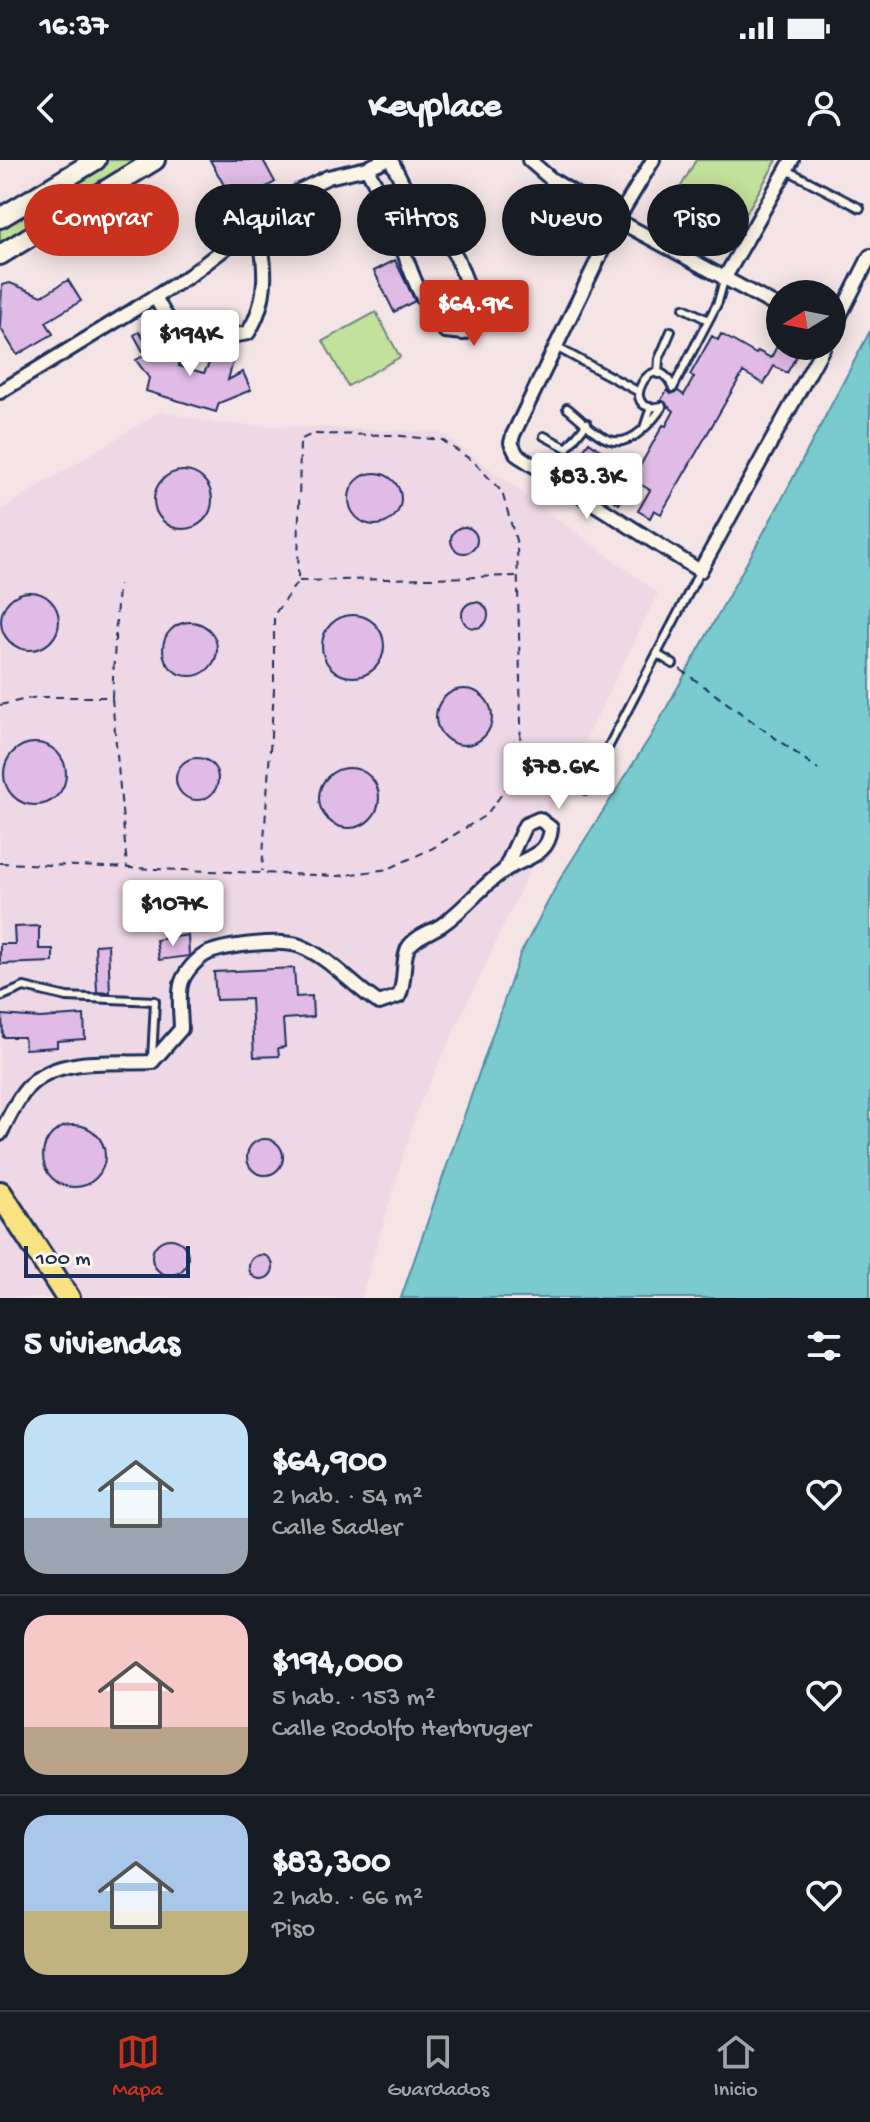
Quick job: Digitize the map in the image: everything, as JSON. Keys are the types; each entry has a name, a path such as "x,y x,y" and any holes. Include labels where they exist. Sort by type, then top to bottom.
{"highway":[{"path":"0,1193 68,1298"}],"main road":[{"path":"0,255 155,160"},
{"path":"0,218 91,161"}],"street":[{"path":"314,184 388,160 410,198 429,214 470,287 479,314 464,333 445,331 427,309 403,257 392,217 367,168"},
{"path":"529,160 559,184"},
{"path":"631,197 653,160"},
{"path":"724,279 790,165"},
{"path":"631,228 766,301"},
{"path":"0,392 189,276 215,256"},
{"path":"155,297 169,319 198,335 226,337 248,333 260,315 265,291 265,256"},
{"path":"600,256 511,443 517,455 700,571 816,360"},
{"path":"846,303 870,256"},
{"path":"0,1134 27,1088 40,1076 76,1066 152,1062 181,1029 181,984 190,968 207,953 274,943 298,946 346,973 358,989 379,1003 399,996 405,981 406,951 414,940 444,923 504,871"}],"lane":[{"path":"790,165 860,208"},
{"path":"567,408 614,443 629,441 663,406 651,407 642,401 639,392 644,378 658,374 668,379 673,388 708,320 724,279"},
{"path":"684,308 708,320"},
{"path":"658,374 659,359 671,331"},
{"path":"556,347 639,392"},
{"path":"644,428 651,407"},
{"path":"544,436 567,448 587,423"},
{"path":"586,790 700,571"},
{"path":"657,654 673,664"},
{"path":"0,997 24,987 67,997 155,1001 152,1062"}],"path":[{"path":"0,863 339,876 388,869 433,848 486,815 518,773 521,724 517,544 502,492 474,462 442,440 391,435 312,434 300,440 298,581 274,615 274,690 262,871"},
{"path":"298,581 517,576"},
{"path":"118,585 112,697 127,867"},
{"path":"673,664 818,769"},
{"path":"0,705 37,697 112,697"}],"shaded area":[{"path":"161,411 219,424 440,432 658,593 547,817 562,831 549,860 535,859 417,1110 361,1298 0,1298 0,510"}],"green space":[{"path":"105,160 135,160 98,184 67,184"},
{"path":"696,160 777,160 749,208 749,184 682,184"},
{"path":"24,211 24,232 0,247 0,226"},
{"path":"376,312 400,357 348,386 323,341"}],"water":[{"path":"870,331 870,1298 401,1298 520,955 560,879 652,734 781,501"}],"building":[{"path":"210,160 263,160 275,182 272,184 223,184"},
{"path":"395,260 415,301 394,312 374,271"},
{"path":"68,280 81,301 46,322 53,334 17,355 0,327 2,285 10,283 42,296"},
{"path":"139,332 156,357 160,342 181,347 179,366 204,373 214,354 233,362 228,380 243,372 251,390 219,403 216,412 146,391 149,378 136,360 145,355 134,335"},
{"path":"721,334 756,354 758,351 766,355 766,360 794,360 787,373 774,366 764,384 743,372 661,514 654,510 650,518 638,511 650,490 635,481 619,504 570,468 589,442 635,475 674,411 661,400 667,390 671,394 678,391 684,395 694,377 690,375 712,336 718,340"},
{"path":"183,471 204,479 212,500 204,521 183,529 162,521 154,500 162,479"},
{"path":"375,473 394,480 401,499 394,518 375,525 356,518 349,499 356,480"},
{"path":"464,527 474,530 477,540 474,550 464,553 454,550 451,540 454,530"},
{"path":"30,592 51,600 59,621 51,642 30,650 9,642 1,621 9,600"},
{"path":"475,602 485,605 488,615 485,625 475,628 465,625 462,615 465,605"},
{"path":"353,615 375,624 384,646 375,668 353,677 331,668 322,646 331,624"},
{"path":"190,622 209,630 217,649 209,668 190,676 171,668 163,649 171,630"},
{"path":"464,689 484,697 492,717 484,737 464,745 444,737 436,717 444,697"},
{"path":"35,743 47,745 57,752 64,762 64,786 57,796 47,803 35,805 23,803 13,796 6,786 4,774 6,762 13,752 23,745"},
{"path":"197,758 212,764 218,779 212,794 197,800 182,794 176,779 182,764"},
{"path":"349,768 361,770 370,777 377,786 377,810 370,819 361,826 349,828 337,826 328,819 321,810 319,798 321,786 328,777 337,770"},
{"path":"39,926 39,949 53,949 53,962 0,964 0,944 15,944 14,927"},
{"path":"188,935 189,956 159,960 156,940"},
{"path":"108,944 110,993 97,992 95,945"},
{"path":"294,968 296,997 312,996 313,1017 283,1019 285,1047 278,1048 279,1056 254,1057 251,999 216,1000 214,972"},
{"path":"2,1015 40,1018 84,1015 85,1039 57,1041 57,1047 25,1049 24,1037 3,1037"},
{"path":"74,1125 96,1134 105,1156 96,1178 74,1187 52,1178 43,1156 52,1134"},
{"path":"265,1139 278,1144 283,1157 278,1170 265,1175 252,1170 247,1157 252,1144"},
{"path":"170,1239 182,1245 188,1257 182,1269 170,1275 158,1269 152,1257 158,1245"},
{"path":"261,1255 269,1259 273,1267 269,1275 261,1279 253,1275 249,1267 253,1259"}]}
